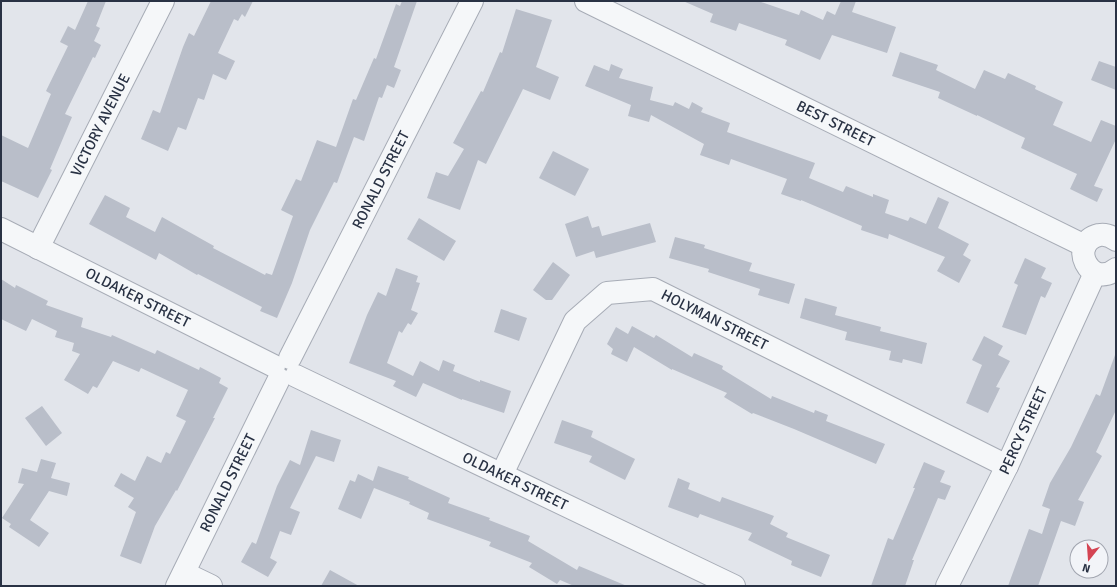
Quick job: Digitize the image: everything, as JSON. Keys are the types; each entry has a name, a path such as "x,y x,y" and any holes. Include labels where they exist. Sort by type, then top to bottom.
{"street":[{"name":"VICTORY AVENUE","path":"38,248 163,1"},
{"name":"RONALD STREET","path":"181,579 472,1"},
{"name":"BEST STREET","path":"586,1 1085,246"},
{"name":"OLDAKER STREET","path":"1,230 285,370 734,586"},
{"path":"1115,238 1101,235 1095,236 1089,240 1085,246 1083,257 1085,264 1095,273 1108,274 1116,269"},
{"name":"PERCY STREET","path":"947,586 1006,466 1095,273"},
{"name":"HOLYMAN STREET","path":"502,474 575,321 607,293 653,289 1006,466"},
{"path":"181,579 211,586"}],"building":[{"path":"88,1 106,1 96,26 100,28 94,41 101,45 95,58 93,57 65,114 72,117 50,169 52,170 38,198 1,181 1,135 28,148 51,94 46,91 68,46 60,42 68,26 75,30"},
{"path":"211,1 253,1 245,17 242,14 238,21 234,19 218,53 235,61 226,80 213,74 204,100 198,98 186,130 178,127 168,151 141,139 153,110 160,113 189,33 194,36"},
{"path":"402,1 417,1 394,67 401,70 394,88 387,85 382,98 379,97 364,141 354,137 337,183 334,182 310,230 292,283 277,318 260,311 262,307 198,274 197,275 159,253 156,260 89,224 105,195 130,208 126,217 155,232 162,217 214,246 213,248 265,275 266,273 272,275 293,216 281,210 296,179 301,181 317,140 336,147 353,99 356,100 374,58 376,59 396,4 400,6"},
{"path":"683,1 758,1 799,15 801,10 823,20 827,11 835,15 841,1 856,1 852,12 896,27 887,53 832,35 820,60 785,45 787,40 739,23 736,31 710,22 713,14"},
{"path":"516,9 552,20 536,67 559,77 550,100 523,89 486,164 478,160 460,210 427,198 436,172 448,176 464,149 453,143 481,91 483,92 500,52 502,53"},
{"path":"900,52 938,65 936,70 975,89 984,70 1005,79 1008,73 1036,86 1035,89 1063,102 1053,125 1091,142 1101,120 1116,126 1116,139 1094,186 1103,189 1097,202 1070,189 1077,174 1021,148 1025,138 938,98 940,92 892,76"},
{"path":"1099,61 1116,67 1116,90 1091,80"},
{"path":"611,64 623,69 619,78 653,87 650,100 673,106 675,102 689,109 692,102 703,108 701,112 730,123 727,132 815,163 809,178 843,192 846,186 873,197 873,194 889,200 885,213 908,221 910,217 926,224 938,197 949,202 938,228 969,244 963,255 971,260 959,283 937,271 945,257 889,234 888,239 861,230 862,226 801,200 781,194 787,179 731,159 729,165 700,155 704,144 651,115 649,122 628,116 631,105 585,86 594,65 609,71"},
{"path":"553,151 589,169 575,196 539,178"},
{"path":"588,216 592,228 599,226 602,236 650,223 656,242 596,258 594,251 576,257 565,224"},
{"path":"419,218 456,241 444,261 407,239"},
{"path":"675,237 705,245 704,248 752,263 749,271 795,284 789,304 758,295 760,289 708,272 709,269 669,258"},
{"path":"1025,258 1046,268 1041,278 1052,283 1045,298 1041,296 1026,335 1002,327 1018,285 1014,283"},
{"path":"553,262 570,275 552,300 546,300 533,290"},
{"path":"396,268 418,276 416,282 420,283 411,310 418,313 411,325 408,323 402,333 399,331 387,363 413,376 420,361 439,371 443,360 455,365 453,371 480,382 480,380 511,391 504,413 462,400 423,383 416,397 393,386 396,381 349,363 367,315 378,292 386,296"},
{"path":"1,279 15,288 16,285 48,301 46,305 83,318 81,327 111,337 112,335 155,354 157,350 199,370 200,367 221,378 219,383 228,388 213,418 215,418 177,491 176,490 155,526 141,564 120,556 136,512 128,507 134,498 114,486 121,473 135,481 147,456 161,463 166,452 170,454 186,421 176,416 188,390 141,368 139,372 113,361 97,388 93,386 88,394 64,380 80,354 72,351 74,343 55,337 57,331 32,319 26,331 1,319"},
{"path":"805,298 837,307 835,315 881,327 880,331 927,343 922,364 903,359 902,363 889,360 891,351 845,340 847,332 800,318"},
{"path":"501,309 527,318 519,341 494,332"},
{"path":"632,326 654,338 656,335 692,357 694,353 723,366 722,369 771,399 772,396 814,413 815,410 828,415 826,421 885,444 876,464 794,429 753,413 752,414 724,397 727,393 672,370 634,347 627,362 611,354 613,349 607,344 616,327 628,334"},
{"path":"984,336 1003,346 998,355 1010,361 996,387 1000,388 988,413 966,403 982,365 972,360"},
{"path":"1115,355 1116,410 1096,452 1102,456 1078,500 1084,502 1075,526 1061,521 1038,586 1008,586 1029,529 1042,534 1050,509 1042,506 1050,483 1071,447 1096,394 1100,396"},
{"path":"42,406 62,433 46,446 25,418"},
{"path":"562,420 593,431 591,437 635,459 625,480 589,462 592,456 554,443"},
{"path":"311,430 341,440 334,462 316,456 290,508 300,512 291,535 280,531 270,558 277,562 268,577 241,562 252,542 256,544 277,486 290,460 300,465"},
{"path":"41,459 56,463 51,478 70,483 67,496 49,491 30,520 49,533 39,547 9,527 11,524 2,518 24,484 18,483 22,468 37,472"},
{"path":"924,462 945,471 940,482 951,486 945,500 938,498 912,560 914,560 905,586 871,586 888,538 893,540 915,488 913,488"},
{"path":"378,466 409,477 408,479 450,498 448,503 490,518 489,520 530,536 528,541 577,570 579,566 627,586 574,586 560,580 557,584 529,567 532,563 489,546 491,542 427,519 429,513 409,504 410,502 374,488 361,519 338,509 350,480 355,482 358,474 373,481"},
{"path":"678,478 690,483 688,489 720,502 722,497 774,516 770,524 788,533 786,537 830,555 821,577 791,565 792,561 748,540 752,533 700,514 698,518 668,507"},
{"path":"330,570 359,586 321,586"}]}
